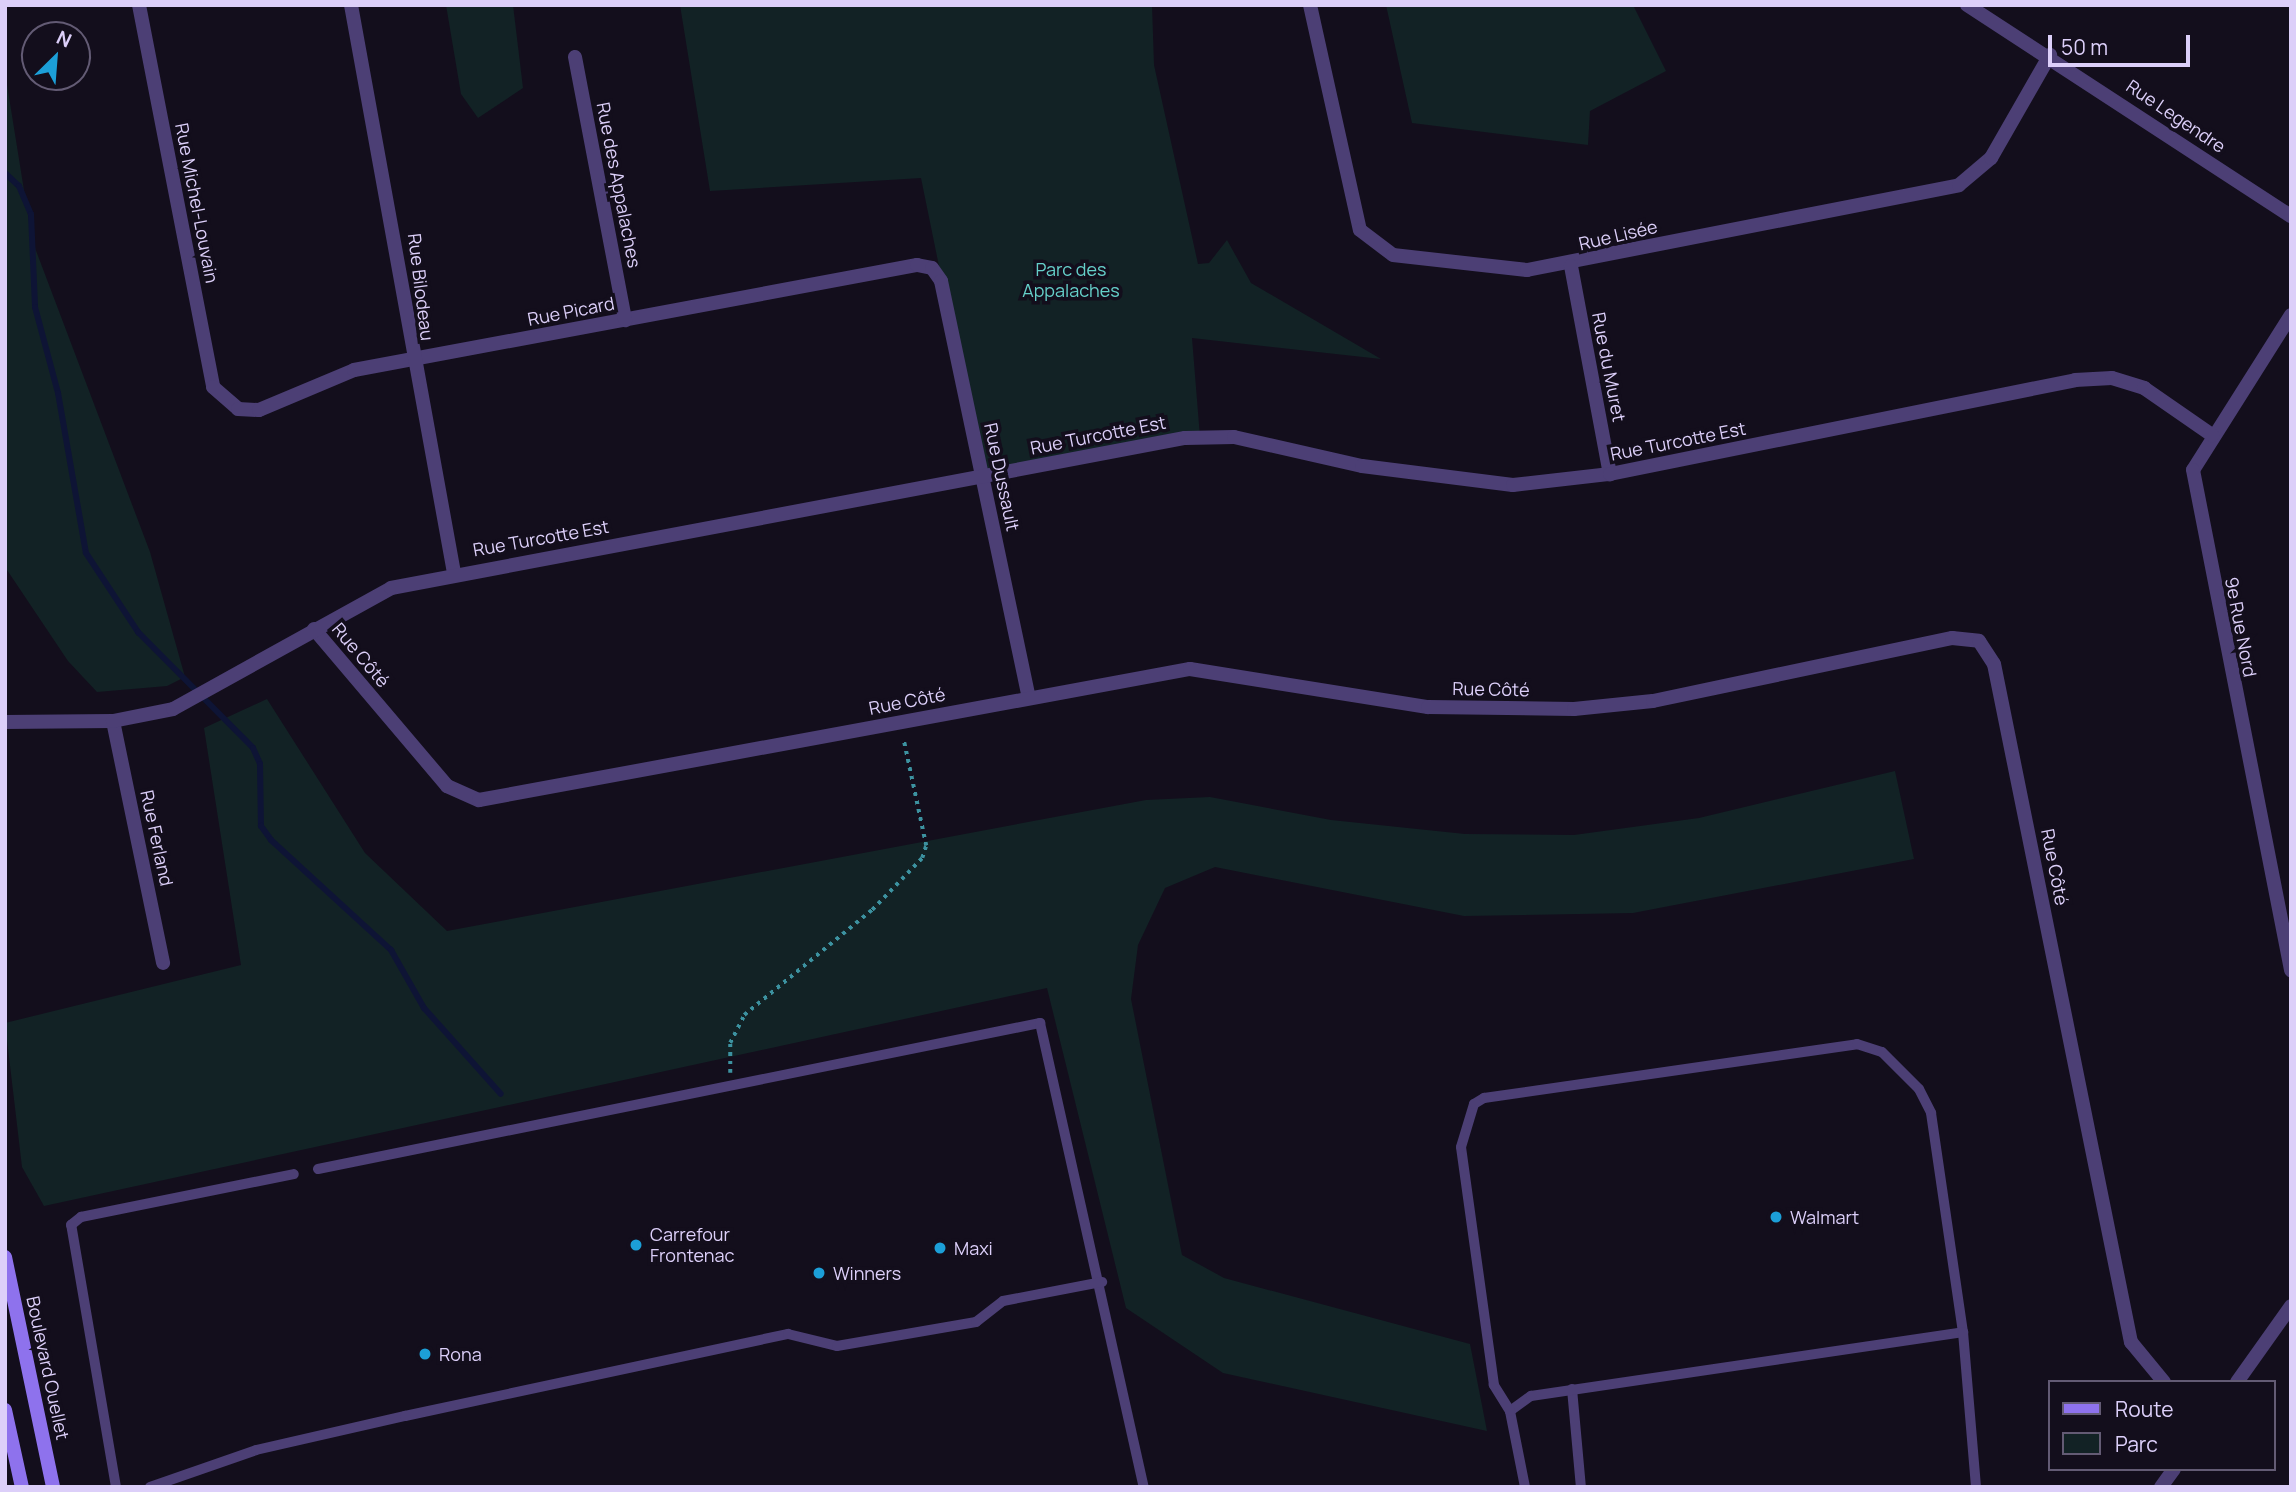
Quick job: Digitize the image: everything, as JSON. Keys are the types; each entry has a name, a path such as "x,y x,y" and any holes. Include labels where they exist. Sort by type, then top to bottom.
{"street":[{"name":"Rue Michel-Louvain","path":"139,5 213,387 226,403"},
{"name":"Rue Bilodeau","path":"351,5 397,244 411,363 454,573"},
{"name":"Rue Lisée","path":"1310,5 1354,211 1374,245 1393,255 1527,270 1571,266 1959,185 1991,158 2050,55"},
{"name":"Rue Legendre","path":"1967,5 2050,55 2291,216"},
{"name":"Rue des Appalaches","path":"575,57 625,320"},
{"name":"Rue Picard","path":"226,403 250,412 354,370 411,363 916,265 932,268"},
{"name":"Rue du Muret","path":"1571,266 1610,474"},
{"name":"Rue Dussault","path":"932,268 941,281 1029,698"},
{"name":"9e Rue Nord","path":"2291,315 2212,435 2193,470 2193,488 2291,970"},
{"name":"Rue Turcotte Est","path":"5,722 113,721 204,696 314,629 391,588 454,573 1185,438 1234,437 1442,479 1513,485 1610,474 2085,379 2128,380 2212,435"},
{"name":"Rue Côté","path":"314,629 447,786 479,800 1029,698 1208,669 1428,707 1574,709 1653,701 1952,638 1979,641 1994,664 2131,1342 2162,1380"},
{"name":"Rue Ferland","path":"113,721 163,963"},
{"name":"Boulevard Ouellet","path":"5,1257 53,1487"},
{"path":"2238,1380 2291,1306"},
{"path":"5,1410 22,1487"},
{"path":"2161,1487 2173,1471"}],"lane":[{"path":"318,1169 1040,1023 1102,1282 1144,1487"},
{"path":"1525,1487 1510,1412 1494,1385 1461,1147 1465,1118 1484,1098 1839,1045 1882,1052 1928,1102 1963,1332 1976,1487"},
{"path":"116,1487 71,1225 80,1217 294,1174"},
{"path":"150,1487 256,1450 405,1416 788,1334 837,1346 976,1322 1003,1301 1102,1282"},
{"path":"1510,1412 1531,1396 1963,1332"},
{"path":"1572,1389 1581,1487"}],"path":[{"path":"732,1085 730,1043 744,1015 872,910 922,858 926,846 900,722"}],"green space":[{"path":"446,5 513,5 523,88 478,118 461,94"},
{"name":"Parc des Appalaches","path":"680,5 1152,5 1154,65 1198,264 1209,263 1227,240 1251,283 1381,359 1192,338 1200,437 982,477 921,178 710,191"},
{"path":"1386,5 1633,5 1666,71 1590,111 1588,145 1412,123"},
{"path":"5,72 32,240 150,552 185,677 167,686 97,692 68,661 5,567"},
{"path":"267,699 365,853 447,931 1146,800 1210,797 1331,820 1465,834 1574,835 1699,818 1895,771 1914,859 1633,913 1464,916 1215,867 1165,888 1138,945 1131,999 1182,1255 1224,1278 1470,1344 1487,1431 1223,1373 1126,1308 1047,988 44,1206 22,1167 5,1023 241,965 204,728"}],"waterway":[{"path":"5,173 19,186 31,214 35,307 58,393 86,553 138,632 253,748 260,764 261,826 271,840 391,950 424,1008 501,1094"}],"place":[{"name":"Walmart","path":"1776,1217"},
{"name":"Carrefour Frontenac","path":"636,1245"},
{"name":"Maxi","path":"940,1248"},
{"name":"Winners","path":"819,1273"},
{"name":"Rona","path":"425,1354"}]}
